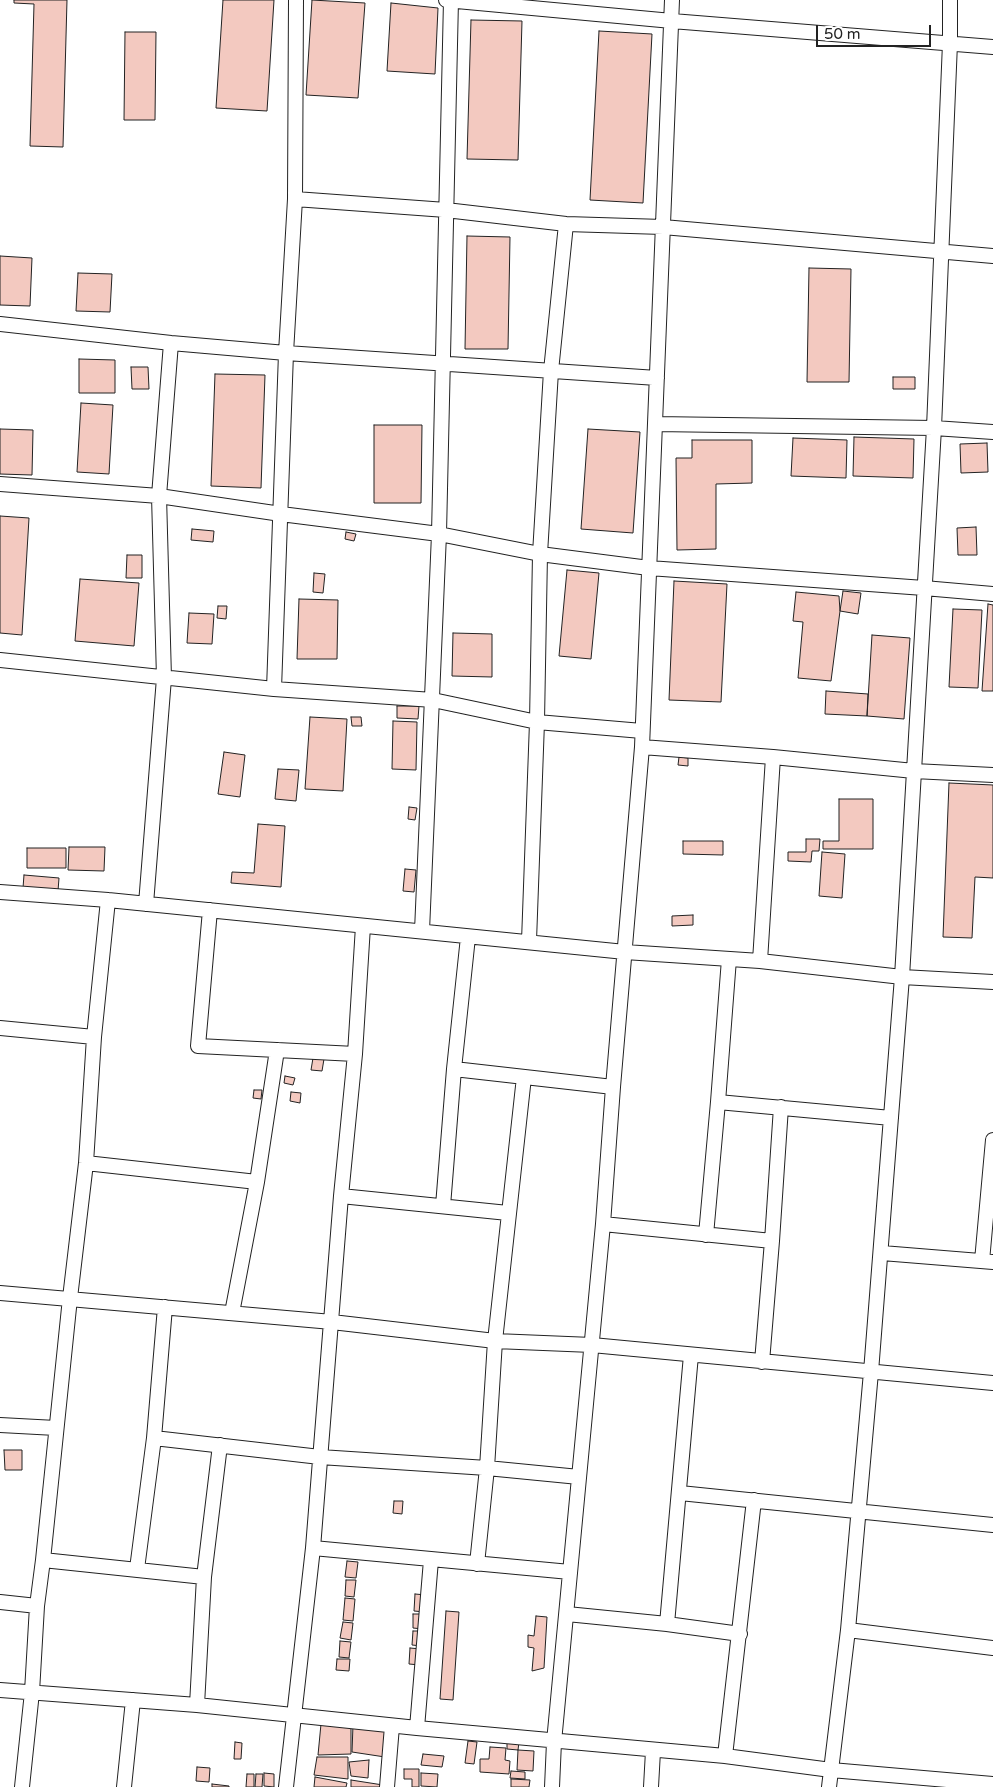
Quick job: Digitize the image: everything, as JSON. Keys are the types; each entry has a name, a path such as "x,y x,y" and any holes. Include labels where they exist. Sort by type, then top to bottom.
{"street":[{"path":"274,689 286,353 295,199 296,0"},
{"path":"446,0 672,21 993,47"},
{"path":"422,931 439,534 451,0"},
{"path":"552,1787 554,1742 603,1224 642,747 672,0"},
{"path":"830,1787 848,1630 882,1253 902,977 934,428 950,43 950,0"},
{"path":"295,199 446,210 566,224 663,227 993,256"},
{"path":"529,941 537,722 540,554 551,371 566,224"},
{"path":"0,324 171,343 286,353 657,378"},
{"path":"146,904 164,678 160,496 171,343"},
{"path":"655,424 934,428 993,432"},
{"path":"0,484 160,496 280,514 439,534 540,554 649,568 993,594"},
{"path":"0,660 274,689 433,700 537,722 642,731"},
{"path":"642,747 773,756 914,771 993,775"},
{"path":"760,961 773,756"},
{"path":"0,892 108,900 625,952 760,961 902,977 993,982"},
{"path":"22,1787 32,1692 37,1606 86,1163 94,1037 108,900"},
{"path":"210,910 198,1046 355,1054"},
{"path":"286,1787 313,1548 341,1196 355,1054 363,926"},
{"path":"443,1206 454,1069 468,937"},
{"path":"706,1235 729,959"},
{"path":"0,1028 94,1037"},
{"path":"232,1314 257,1182 277,1050"},
{"path":"454,1069 613,1087"},
{"path":"477,1564 487,1468 495,1341 524,1077"},
{"path":"718,1102 891,1118"},
{"path":"762,1362 780,1107"},
{"path":"882,1253 987,1261 993,1140"},
{"path":"86,1163 257,1182"},
{"path":"341,1196 508,1213"},
{"path":"603,1224 772,1241"},
{"path":"0,1293 332,1322 495,1341 592,1345 993,1383"},
{"path":"137,1570 154,1438 165,1307"},
{"path":"667,1624 691,1355"},
{"path":"0,1424 56,1428"},
{"path":"154,1438 320,1457 487,1468 579,1477"},
{"path":"197,1704 204,1577 220,1446"},
{"path":"680,1493 993,1524"},
{"path":"725,1756 754,1500"},
{"path":"313,1548 570,1572"},
{"path":"43,1560 204,1577"},
{"path":"417,1728 431,1560"},
{"path":"0,1602 37,1606"},
{"path":"567,1614 667,1624 740,1634"},
{"path":"848,1630 993,1648"},
{"path":"0,1690 197,1704 294,1716 554,1742 725,1756 934,1783 993,1784"},
{"path":"124,1787 133,1700"},
{"path":"387,1787 392,1726"},
{"path":"651,1787 653,1751"}],"building":[{"path":"14,0 67,0 63,147 30,146 34,4 14,3"},
{"path":"223,0 274,0 267,111 216,108"},
{"path":"312,0 365,3 358,98 306,95"},
{"path":"391,3 438,8 435,74 387,71"},
{"path":"471,20 522,21 518,160 467,159"},
{"path":"599,31 652,34 643,203 590,200"},
{"path":"125,32 156,32 155,120 124,120"},
{"path":"467,236 510,237 508,349 465,349"},
{"path":"0,256 32,258 30,306 0,305"},
{"path":"809,268 851,269 849,382 807,382"},
{"path":"78,273 112,274 110,312 76,311"},
{"path":"79,359 115,360 115,393 79,393"},
{"path":"131,367 148,367 149,389 132,389"},
{"path":"215,374 265,375 261,488 211,486"},
{"path":"893,377 915,377 915,389 893,389"},
{"path":"81,403 113,405 109,474 77,472"},
{"path":"374,425 422,425 421,503 374,503"},
{"path":"0,429 33,430 32,475 0,474"},
{"path":"588,429 640,432 633,533 581,529"},
{"path":"854,437 914,439 913,478 853,476"},
{"path":"793,438 847,440 846,478 791,476"},
{"path":"692,440 752,440 752,483 716,484 716,549 677,550 676,458 692,458"},
{"path":"987,443 988,472 961,473 960,444"},
{"path":"0,516 29,518 22,635 0,633"},
{"path":"976,527 977,555 958,555 957,528"},
{"path":"192,529 214,531 213,542 191,540"},
{"path":"346,532 356,534 354,541 345,539"},
{"path":"127,555 142,555 142,578 126,578"},
{"path":"567,570 599,573 591,659 559,656"},
{"path":"314,573 325,574 323,593 313,592"},
{"path":"80,579 139,583 134,646 75,641"},
{"path":"674,581 727,584 721,702 669,700"},
{"path":"843,591 861,593 858,614 840,611"},
{"path":"796,592 839,596 840,611 831,681 798,678 803,622 793,621"},
{"path":"299,599 338,600 337,659 297,659"},
{"path":"988,604 993,605 993,691 982,691"},
{"path":"218,606 227,606 226,619 217,618"},
{"path":"953,609 982,610 978,688 949,687"},
{"path":"189,613 214,614 212,644 187,643"},
{"path":"453,633 492,634 492,677 452,676"},
{"path":"872,635 910,638 904,719 867,716"},
{"path":"826,691 868,694 867,716 825,714"},
{"path":"397,706 419,706 418,719 397,718"},
{"path":"310,717 347,719 343,791 305,789"},
{"path":"351,717 361,717 362,726 352,726"},
{"path":"393,721 417,722 416,770 392,769"},
{"path":"224,752 245,755 240,797 218,794"},
{"path":"679,757 688,758 688,766 678,765"},
{"path":"278,769 299,770 296,801 275,799"},
{"path":"949,783 993,785 993,878 975,877 972,938 943,937"},
{"path":"839,799 873,799 873,849 823,849 823,841 839,841"},
{"path":"409,807 417,808 415,820 408,819"},
{"path":"258,824 285,826 281,887 231,883 232,872 254,873"},
{"path":"806,839 820,839 819,851 812,851 811,862 788,861 788,852 806,852"},
{"path":"683,841 723,841 723,855 683,854"},
{"path":"69,847 105,847 104,871 68,870"},
{"path":"27,848 66,848 66,868 27,868"},
{"path":"822,852 845,854 842,898 819,896"},
{"path":"405,869 416,870 414,892 403,891"},
{"path":"24,875 59,878 58,891 23,888"},
{"path":"693,915 693,925 672,926 672,916"},
{"path":"313,1058 324,1059 322,1071 311,1070"},
{"path":"285,1076 295,1078 293,1085 284,1083"},
{"path":"254,1090 262,1090 261,1099 253,1098"},
{"path":"291,1092 301,1093 300,1103 290,1101"},
{"path":"4,1450 22,1450 22,1470 5,1470"},
{"path":"394,1501 403,1501 402,1514 393,1513"},
{"path":"347,1561 358,1562 356,1578 345,1577"},
{"path":"346,1580 356,1580 354,1597 345,1596"},
{"path":"415,1594 426,1595 425,1612 414,1611"},
{"path":"345,1598 355,1599 353,1621 343,1620"},
{"path":"446,1611 459,1612 453,1700 440,1699"},
{"path":"413,1614 424,1614 423,1629 413,1628"},
{"path":"536,1616 547,1617 544,1668 532,1671 534,1648 528,1647 528,1635 534,1636"},
{"path":"343,1622 353,1623 351,1640 340,1638"},
{"path":"413,1631 423,1631 422,1646 412,1645"},
{"path":"340,1641 351,1642 349,1658 339,1657"},
{"path":"410,1648 421,1649 420,1665 409,1664"},
{"path":"337,1659 350,1659 349,1671 336,1670"},
{"path":"321,1724 351,1727 351,1754 318,1755"},
{"path":"353,1725 387,1729 385,1757 352,1752"},
{"path":"468,1741 477,1742 474,1764 465,1763"},
{"path":"235,1742 242,1743 241,1759 234,1759"},
{"path":"507,1742 519,1742 518,1750 507,1749"},
{"path":"490,1747 506,1748 505,1760 510,1761 509,1774 480,1772 480,1759 489,1759"},
{"path":"518,1750 534,1751 533,1771 517,1770"},
{"path":"423,1754 444,1756 442,1767 421,1765"},
{"path":"317,1757 348,1757 348,1779 314,1775"},
{"path":"369,1760 368,1778 351,1776 349,1762"},
{"path":"197,1767 210,1768 209,1782 196,1781"},
{"path":"404,1769 419,1769 419,1787 412,1787 412,1779 404,1779"},
{"path":"511,1771 525,1772 525,1779 510,1778"},
{"path":"264,1773 274,1774 274,1787 264,1786"},
{"path":"421,1773 438,1774 437,1787 421,1786"},
{"path":"247,1774 254,1774 254,1787 246,1787"},
{"path":"256,1774 263,1774 262,1787 255,1787"},
{"path":"315,1777 347,1783 346,1787 314,1787"},
{"path":"511,1779 530,1780 529,1787 511,1787"},
{"path":"351,1780 383,1785 383,1787 351,1787"},
{"path":"212,1784 229,1786 229,1787 212,1787"}]}
